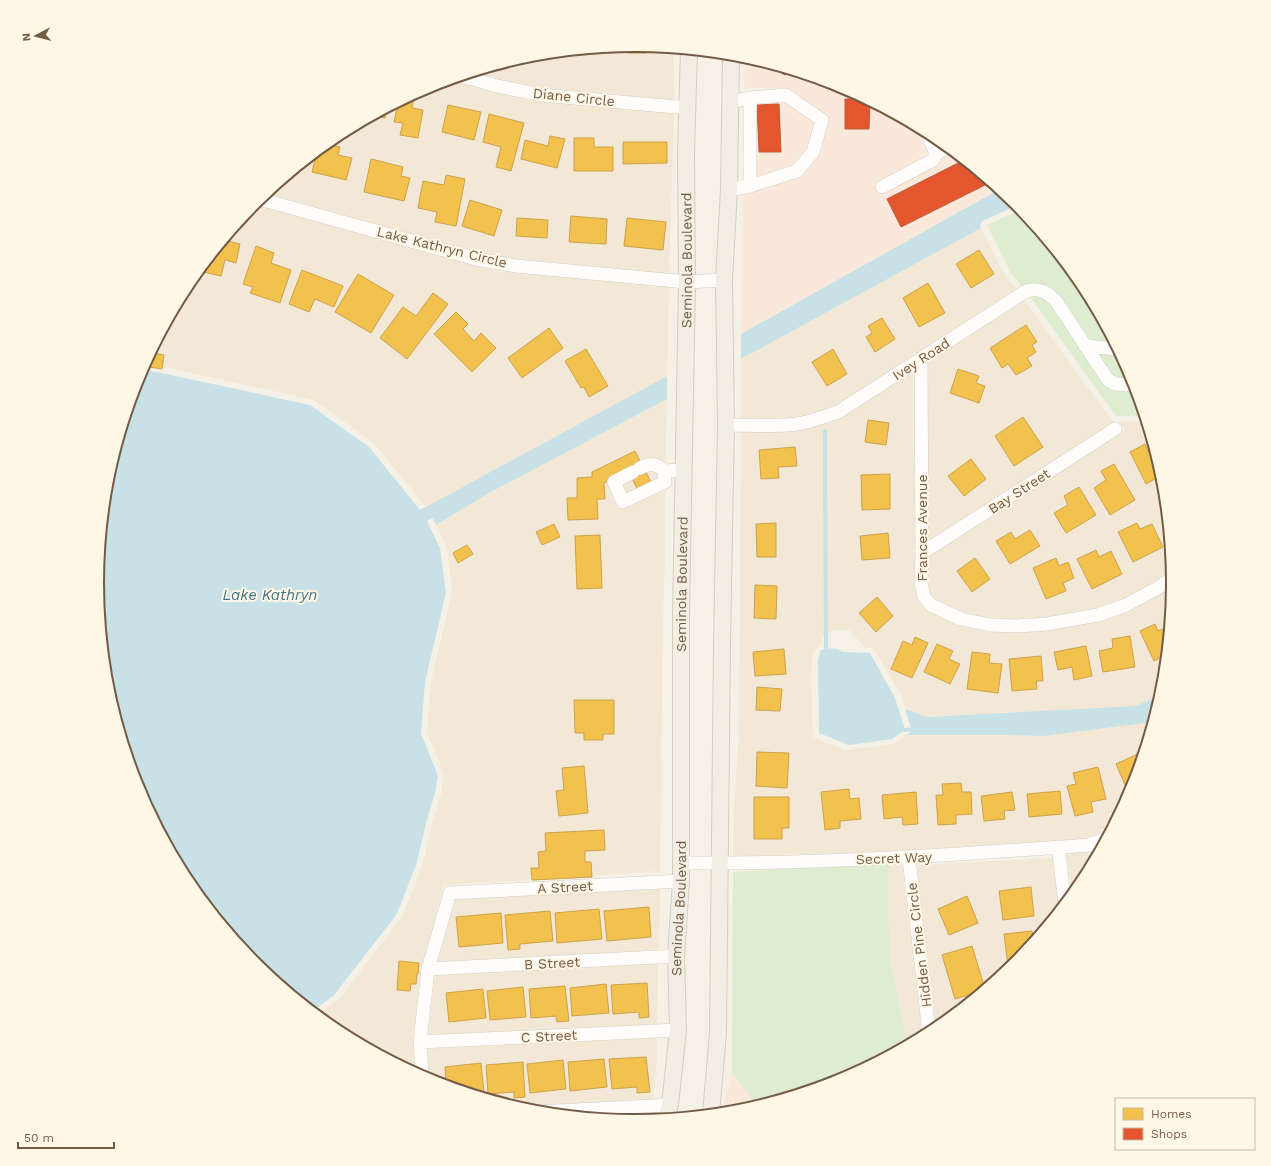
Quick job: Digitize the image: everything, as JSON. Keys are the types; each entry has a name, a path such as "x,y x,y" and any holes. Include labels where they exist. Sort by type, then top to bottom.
{"main road":[{"name":"Seminola Boulevard","path":"668,1112 678,1030 676,956 681,881 681,622 687,282 686,153 689,55"},
{"path":"712,1108 718,1033 719,863 726,425 724,280 729,190 731,61"}],"street":[{"name":"Diane Circle","path":"470,78 497,86 541,95 688,108"},
{"path":"729,190 750,186 797,171 813,152 822,120 786,95 750,98 730,102"},
{"path":"750,98 750,186"},
{"path":"930,140 936,154"},
{"path":"882,187 933,160 936,154 943,150"},
{"name":"Lake Kathryn Circle","path":"267,201 476,259 516,266 687,282 724,280"},
{"name":"Ivey Road","path":"726,425 798,424 838,412 1027,290 1035,289 1044,291 1056,300 1085,346 1111,383 1128,384"},
{"path":"1085,346 1112,349"},
{"name":"Frances Avenue","path":"921,359 921,583 924,597 931,605 961,619 990,625 1017,626 1047,624 1098,615 1124,606 1166,583"},
{"name":"Bay Street","path":"922,553 1115,429"},
{"path":"646,465 660,466 664,471 665,482 623,502 614,482 646,465"},
{"path":"664,471 683,470"},
{"name":"Secret Way","path":"680,863 909,858 1089,845 1099,841"},
{"path":"1058,847 1065,895"},
{"name":"Hidden Pine Circle","path":"909,858 928,1027"},
{"name":"A Street","path":"428,969 450,893 681,881"},
{"name":"B Street","path":"428,969 676,956"},
{"path":"422,1069 420,1042 428,969"},
{"name":"C Street","path":"420,1042 678,1030"},
{"path":"592,1112 668,1112"}],"shaded area":[{"path":"636,52 674,53 674,100 542,88 481,75 532,62 601,53"},
{"path":"745,63 806,80 839,92 901,123 919,134 927,155 873,184 880,195 937,166 942,158 948,154 994,192 741,334 743,194 754,192 803,175 820,153 829,121 826,115 786,88 744,89"},
{"path":"459,82 495,92 540,101 674,113 669,274 518,259 478,253 273,195 312,162 340,141 401,107 432,92"},
{"path":"783,101 814,123 806,149 792,165 743,181 744,103"},
{"path":"262,206 474,265 515,272 669,287 667,376 426,507 374,443 314,400 152,364 176,317 194,288 236,233"},
{"path":"981,228 1005,276 1016,289 918,353 913,353 913,356 835,406 815,413 796,417 741,419 741,359"},
{"path":"1024,300 1111,419 1115,421 929,540 928,362"},
{"path":"913,372 915,549 912,551 915,555 914,583 918,601 927,611 957,625 988,632 1017,633 1049,630 1100,621 1166,590 1162,652 1153,697 1135,706 928,717 905,709 902,696 872,648 866,648 849,630 832,630 822,638 820,644 814,651 812,660 811,680 813,736 816,739 840,747 843,750 849,750 893,744 907,735 1043,736 1147,723 1138,754 1126,786 1104,833 1088,839 908,851 733,856 733,827 739,729 741,432 783,432 799,430 842,417"},
{"path":"667,399 660,871 445,885 442,887 442,892 423,963 421,963 413,1036 414,1065 370,1043 340,1025 322,1011 340,998 402,917 423,863 441,794 444,774 427,732 431,682 452,592 447,548 436,525 489,493"},
{"path":"1119,421 1141,422 1156,479 1162,514 1166,575 1121,600 1097,608 1046,617 1017,620 991,619 964,613 936,600 930,594 928,582 929,556 1125,430"},
{"path":"1094,850 1071,887 1066,853"},
{"path":"1052,858 1058,904 1035,933 986,982 935,1022 917,865"},
{"path":"902,865 921,1031 906,1040 890,958 888,896 889,866"},
{"path":"660,889 659,950 438,962 455,899"},
{"path":"658,963 657,1025 428,1036 435,975"},
{"path":"657,1038 657,1060 653,1100 532,1104 465,1086 429,1072 428,1049"},
{"path":"732,1073 753,1101 723,1106"}],"green space":[{"path":"1015,212 1035,233 1057,260 1077,288 1112,348 1139,416 1116,416 1031,298 1011,273 987,225"},
{"path":"889,865 888,896 890,958 906,1040 839,1074 806,1086 753,1101 732,1073 733,872 833,866"}],"water":[{"path":"994,192 1011,208 982,221 980,224 981,228 741,359 741,334"},
{"name":"Lake Kathryn","path":"149,370 310,405 369,447 424,515 440,548 446,593 425,682 421,733 438,776 435,793 417,862 397,914 334,995 317,1008 285,982 236,933 194,878 176,848 159,818 133,754 115,687 109,652 104,583 109,514 115,479 133,412"},
{"path":"667,376 667,399 489,493 436,525 426,507"},
{"path":"826,648 837,649 843,652 870,653 895,698 905,730 892,739 849,745 819,733 818,661 820,651"},
{"path":"1153,697 1147,723 1043,736 907,735 911,731 911,728 905,709 928,717 1135,706"}],"building: Homes":[{"path":"628,52 646,52 646,53"},
{"path":"413,101 412,108 423,110 418,138 400,135 403,123 394,122 397,109"},
{"path":"448,105 481,112 474,140 442,132"},
{"path":"489,114 524,123 511,171 496,167 501,147 483,142"},
{"path":"550,136 565,139 557,168 521,159 525,140 548,146"},
{"path":"574,138 594,138 594,147 613,147 613,171 574,171"},
{"path":"623,142 667,142 667,163 623,164"},
{"path":"334,146 340,147 338,155 352,158 346,180 312,172 315,160"},
{"path":"371,159 403,167 401,176 410,178 404,201 364,192"},
{"path":"446,175 465,179 456,226 435,222 437,212 418,208 423,181 444,185"},
{"path":"470,200 502,210 494,236 462,226"},
{"path":"571,216 607,219 606,244 569,242"},
{"path":"517,218 548,220 547,238 516,236"},
{"path":"627,218 666,222 663,250 624,246"},
{"path":"229,241 240,244 236,263 225,260 221,276 205,272"},
{"path":"256,246 274,253 271,263 291,270 280,303 250,293 253,287 243,284"},
{"path":"979,250 994,274 971,288 956,264"},
{"path":"302,270 343,286 334,307 315,299 309,312 289,304"},
{"path":"358,274 394,295 371,333 335,312"},
{"path":"928,283 945,313 919,327 903,298"},
{"path":"433,293 448,304 407,359 380,338 403,307 416,316"},
{"path":"456,312 468,324 463,329 474,341 481,333 496,348 472,372 434,334"},
{"path":"882,318 895,339 875,352 866,337 872,333 868,326"},
{"path":"1026,325 1037,342 1032,345 1036,352 1027,358 1032,366 1016,375 1008,364 1002,368 990,348"},
{"path":"549,328 563,348 522,378 508,358"},
{"path":"586,349 608,386 589,397 584,387 581,388 565,361"},
{"path":"833,349 847,374 827,386 812,362"},
{"path":"156,354 164,355 162,369 151,367"},
{"path":"958,369 979,376 976,383 985,386 979,403 950,393"},
{"path":"1023,417 1043,447 1014,466 995,436"},
{"path":"868,420 889,423 886,445 865,442"},
{"path":"1145,444 1148,451 1149,450 1156,478 1146,484 1130,452"},
{"path":"795,447 797,466 778,467 779,478 761,479 759,450"},
{"path":"635,451 652,484 638,491 631,476 632,469 604,483 605,499 597,499 598,519 568,520 567,498 577,498 577,478 592,477 592,472"},
{"path":"971,459 986,479 964,496 948,476"},
{"path":"1114,464 1135,500 1110,515 1094,488 1106,480 1101,471"},
{"path":"890,474 890,509 862,510 861,475"},
{"path":"1079,487 1096,515 1066,533 1054,513 1068,505 1064,496"},
{"path":"776,523 776,557 757,557 756,524"},
{"path":"1137,523 1140,529 1152,524 1163,547 1133,562 1118,532"},
{"path":"554,524 560,537 542,545 536,532"},
{"path":"1030,530 1040,546 1010,564 996,541 1011,532 1015,539"},
{"path":"888,533 890,558 862,560 860,536"},
{"path":"600,535 602,588 577,589 575,536"},
{"path":"467,545 473,554 458,563 453,553"},
{"path":"1096,550 1099,557 1111,551 1122,574 1092,589 1077,559"},
{"path":"975,558 990,579 972,592 957,571"},
{"path":"1056,558 1059,566 1068,562 1074,578 1063,583 1066,591 1046,599 1033,568"},
{"path":"755,585 777,586 776,619 754,618"},
{"path":"877,597 893,616 876,632 859,613"},
{"path":"1155,624 1158,631 1164,628 1161,657 1154,661 1140,631"},
{"path":"1130,636 1135,667 1103,672 1099,651 1113,648 1112,639"},
{"path":"915,637 928,643 912,678 891,669 903,641 912,645"},
{"path":"937,644 953,651 949,659 960,664 950,684 924,672"},
{"path":"1086,646 1092,676 1074,680 1072,667 1058,670 1054,652"},
{"path":"784,649 786,674 755,676 753,652"},
{"path":"972,652 990,654 989,663 1002,664 998,693 967,689"},
{"path":"1041,656 1043,681 1036,681 1037,689 1012,691 1009,659"},
{"path":"757,687 782,689 780,711 756,710"},
{"path":"574,700 614,700 614,734 603,734 603,740 584,740 584,733 575,733"},
{"path":"757,752 789,753 787,788 756,786"},
{"path":"1138,754 1126,787 1116,764"},
{"path":"584,766 588,813 559,816 556,791 564,790 562,768"},
{"path":"1098,767 1106,799 1091,802 1093,812 1075,816 1067,786 1076,784 1073,773"},
{"path":"961,783 962,792 971,792 972,814 956,815 956,824 938,825 936,795 943,795 942,784"},
{"path":"849,789 850,799 859,798 861,819 840,821 840,828 825,830 821,792"},
{"path":"1060,791 1062,814 1029,817 1027,794"},
{"path":"916,792 918,824 903,825 902,817 884,819 882,795"},
{"path":"1012,792 1015,810 1004,811 1005,819 984,821 981,796"},
{"path":"754,797 789,797 789,828 782,828 782,839 754,839"},
{"path":"604,830 605,850 585,851 585,862 591,862 592,877 532,880 531,868 539,868 538,852 546,851 545,833"},
{"path":"1031,887 1034,916 1003,920 999,891"},
{"path":"967,896 978,923 949,935 938,909"},
{"path":"649,907 651,937 607,941 604,911"},
{"path":"599,909 602,939 557,943 555,913"},
{"path":"550,911 553,941 520,944 520,949 508,950 505,915"},
{"path":"501,913 503,943 459,947 456,917"},
{"path":"1032,931 1033,935 1007,961 1004,934"},
{"path":"972,946 983,984 971,994 955,999 942,955"},
{"path":"399,961 419,963 416,984 411,984 410,991 397,990"},
{"path":"647,983 649,1017 639,1018 639,1012 613,1014 611,985"},
{"path":"606,984 609,1013 572,1016 570,988"},
{"path":"565,986 569,1021 557,1022 556,1016 531,1018 529,989"},
{"path":"523,987 526,1017 490,1020 487,991"},
{"path":"483,989 486,1018 449,1022 446,993"},
{"path":"646,1057 650,1092 637,1093 637,1087 612,1089 609,1059"},
{"path":"604,1059 607,1087 570,1091 568,1062"},
{"path":"563,1060 566,1089 530,1093 527,1064"},
{"path":"523,1062 525,1097 514,1098 514,1092 488,1093 486,1065"},
{"path":"481,1063 484,1092 446,1079 445,1067"}],"building: Shops":[{"path":"845,99 853,99 870,107 869,129 845,129"},
{"path":"779,104 781,152 759,152 757,105"},
{"path":"959,162 986,184 901,227 887,199"}],"waterway":[{"path":"825,431 826,648"},
{"path":"424,515 446,505"},
{"path":"905,730 915,729"}]}
